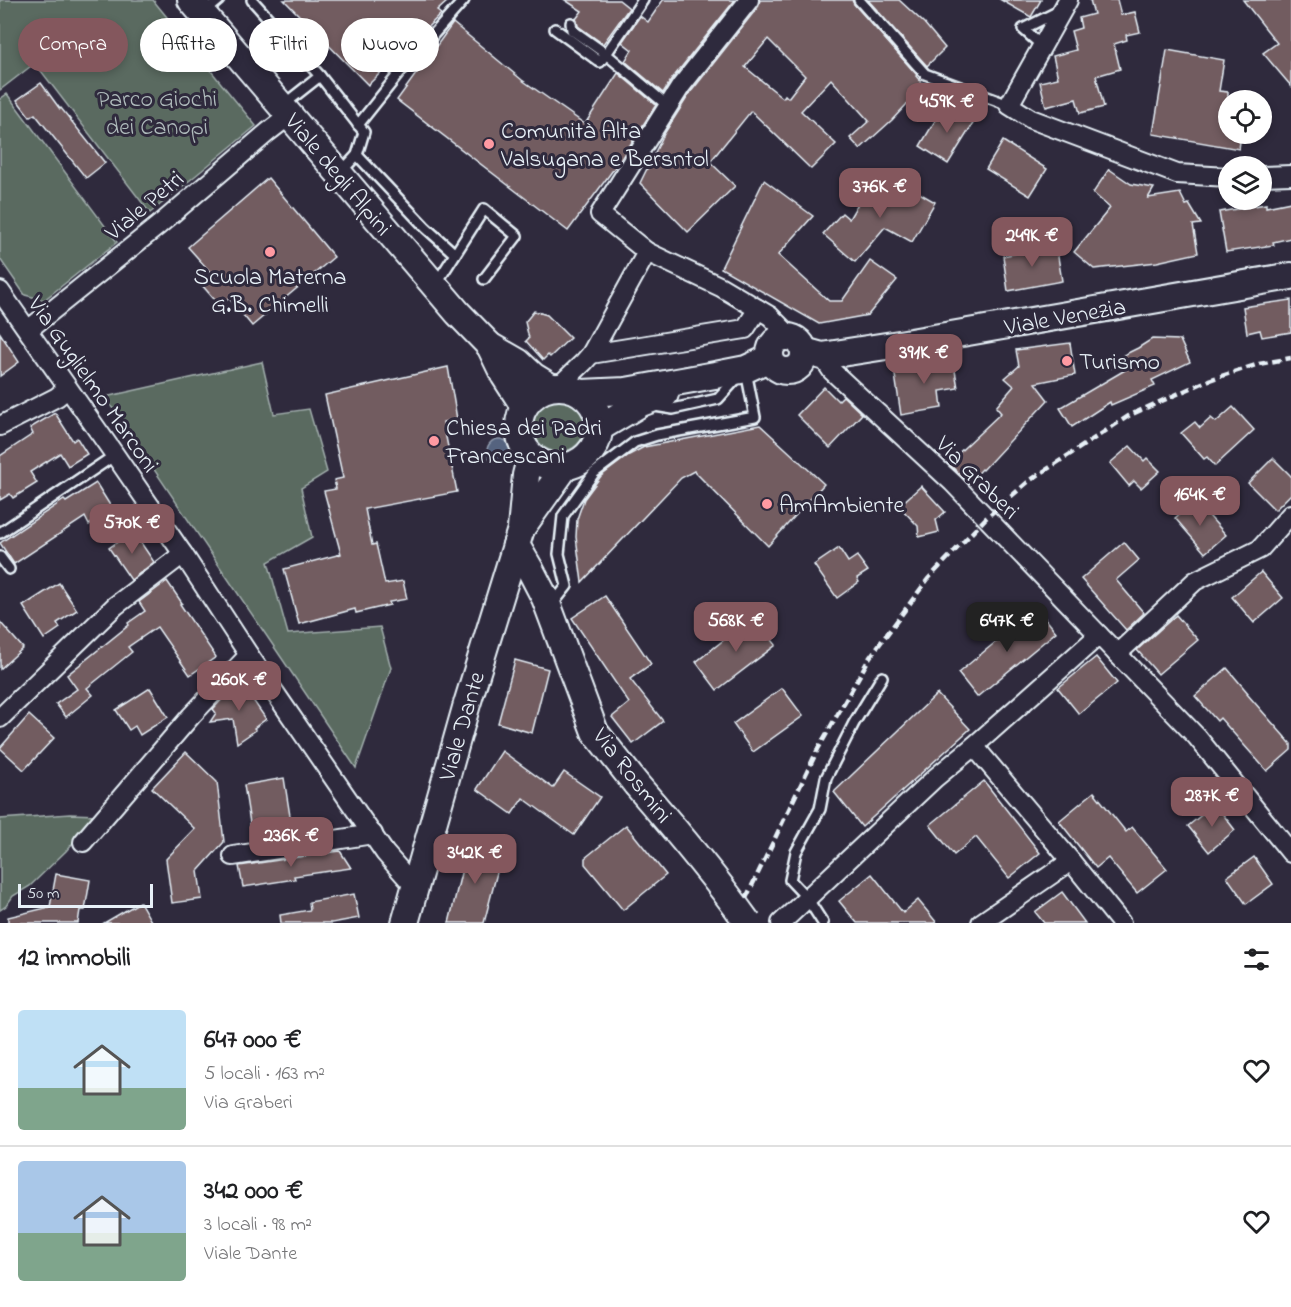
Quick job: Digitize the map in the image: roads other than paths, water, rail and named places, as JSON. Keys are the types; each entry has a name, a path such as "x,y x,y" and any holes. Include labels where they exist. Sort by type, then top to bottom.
{"main road":[{"name":"Viale degli Alpini","path":"204,4 286,111 458,313 490,346"},
{"name":"Viale Venezia","path":"806,348 899,344 1291,276"},
{"path":"490,346 518,362 533,376 564,389 591,402 597,414 599,428 591,452 578,462 565,467 553,467 531,456 520,438 519,426 524,406 538,392 564,389 626,391 746,369 770,358 772,346 780,338 806,348"},
{"path":"490,346 504,375 524,406"},
{"path":"599,428 641,403 716,375"},
{"name":"Viale Dante","path":"405,923 467,704 518,537 526,475 531,456"},
{"name":"Viale Dante","path":"518,537 550,486 565,467"},
{"name":"Via Rosmini","path":"518,537 530,569 545,598 595,732 695,853 748,923"}],"street":[{"path":"668,106 681,86 749,0"},
{"path":"1066,4 1009,105 1031,119 1177,174 1218,176"},
{"name":"Via Graberi","path":"668,106 600,214 647,252 721,287 770,316 832,371 952,483 1197,737 1291,853"},
{"name":"Viale Petri","path":"28,330 159,225 268,132 286,111"},
{"path":"1272,176 1291,175"},
{"path":"564,389 591,354 647,252"},
{"name":"Via Guglielmo Marconi","path":"0,291 183,554 249,655 385,853 415,887"},
{"path":"591,354 745,328 758,309"},
{"path":"0,426 57,397 67,387"},
{"path":"1117,654 1196,581 1260,549 1291,514"},
{"path":"0,718 115,606 183,554"},
{"path":"782,923 935,778 1099,635"},
{"path":"82,842 191,716 249,655"},
{"path":"974,746 1121,923"},
{"path":"233,856 373,834"},
{"path":"981,923 1071,861"}],"lane":[{"path":"252,0 320,76 364,132 357,155 339,174"},
{"path":"358,125 401,71 464,0"},
{"path":"555,29 600,62 643,0"},
{"path":"859,0 925,74 1009,105"},
{"path":"571,23 572,30 606,54 668,106"},
{"path":"286,111 320,76"},
{"path":"357,155 426,228 455,254"},
{"path":"435,286 484,209 517,236 484,279"},
{"path":"641,403 673,409 718,399 746,369"},
{"path":"549,609 567,586 559,554 563,516 594,474 635,442 657,435 755,417 746,369"},
{"path":"0,533 115,455"},
{"path":"0,557 9,569"},
{"path":"823,923 807,898 790,880 796,852 820,809 826,778 854,723 882,677"}],"water":[{"path":"499,439 508,442 511,451 508,460 499,463 490,460 487,451 490,442"}],"railway":[{"path":"734,923 818,749 870,657 928,579 986,518 1029,481 1130,415 1209,380 1259,364 1291,358"}],"place":[{"name":"Comunità Alta Valsugana e Bersntol","path":"489,144"},
{"name":"Scuola Materna G.B. Chimelli","path":"270,252"},
{"name":"Turismo","path":"1067,361"},
{"name":"Chiesa dei Padri Francescani","path":"434,441"},
{"name":"AmAmbiente","path":"767,504"}],"park label":[{"name":"Parco Giochi dei Canopi","path":"157,112"}]}
